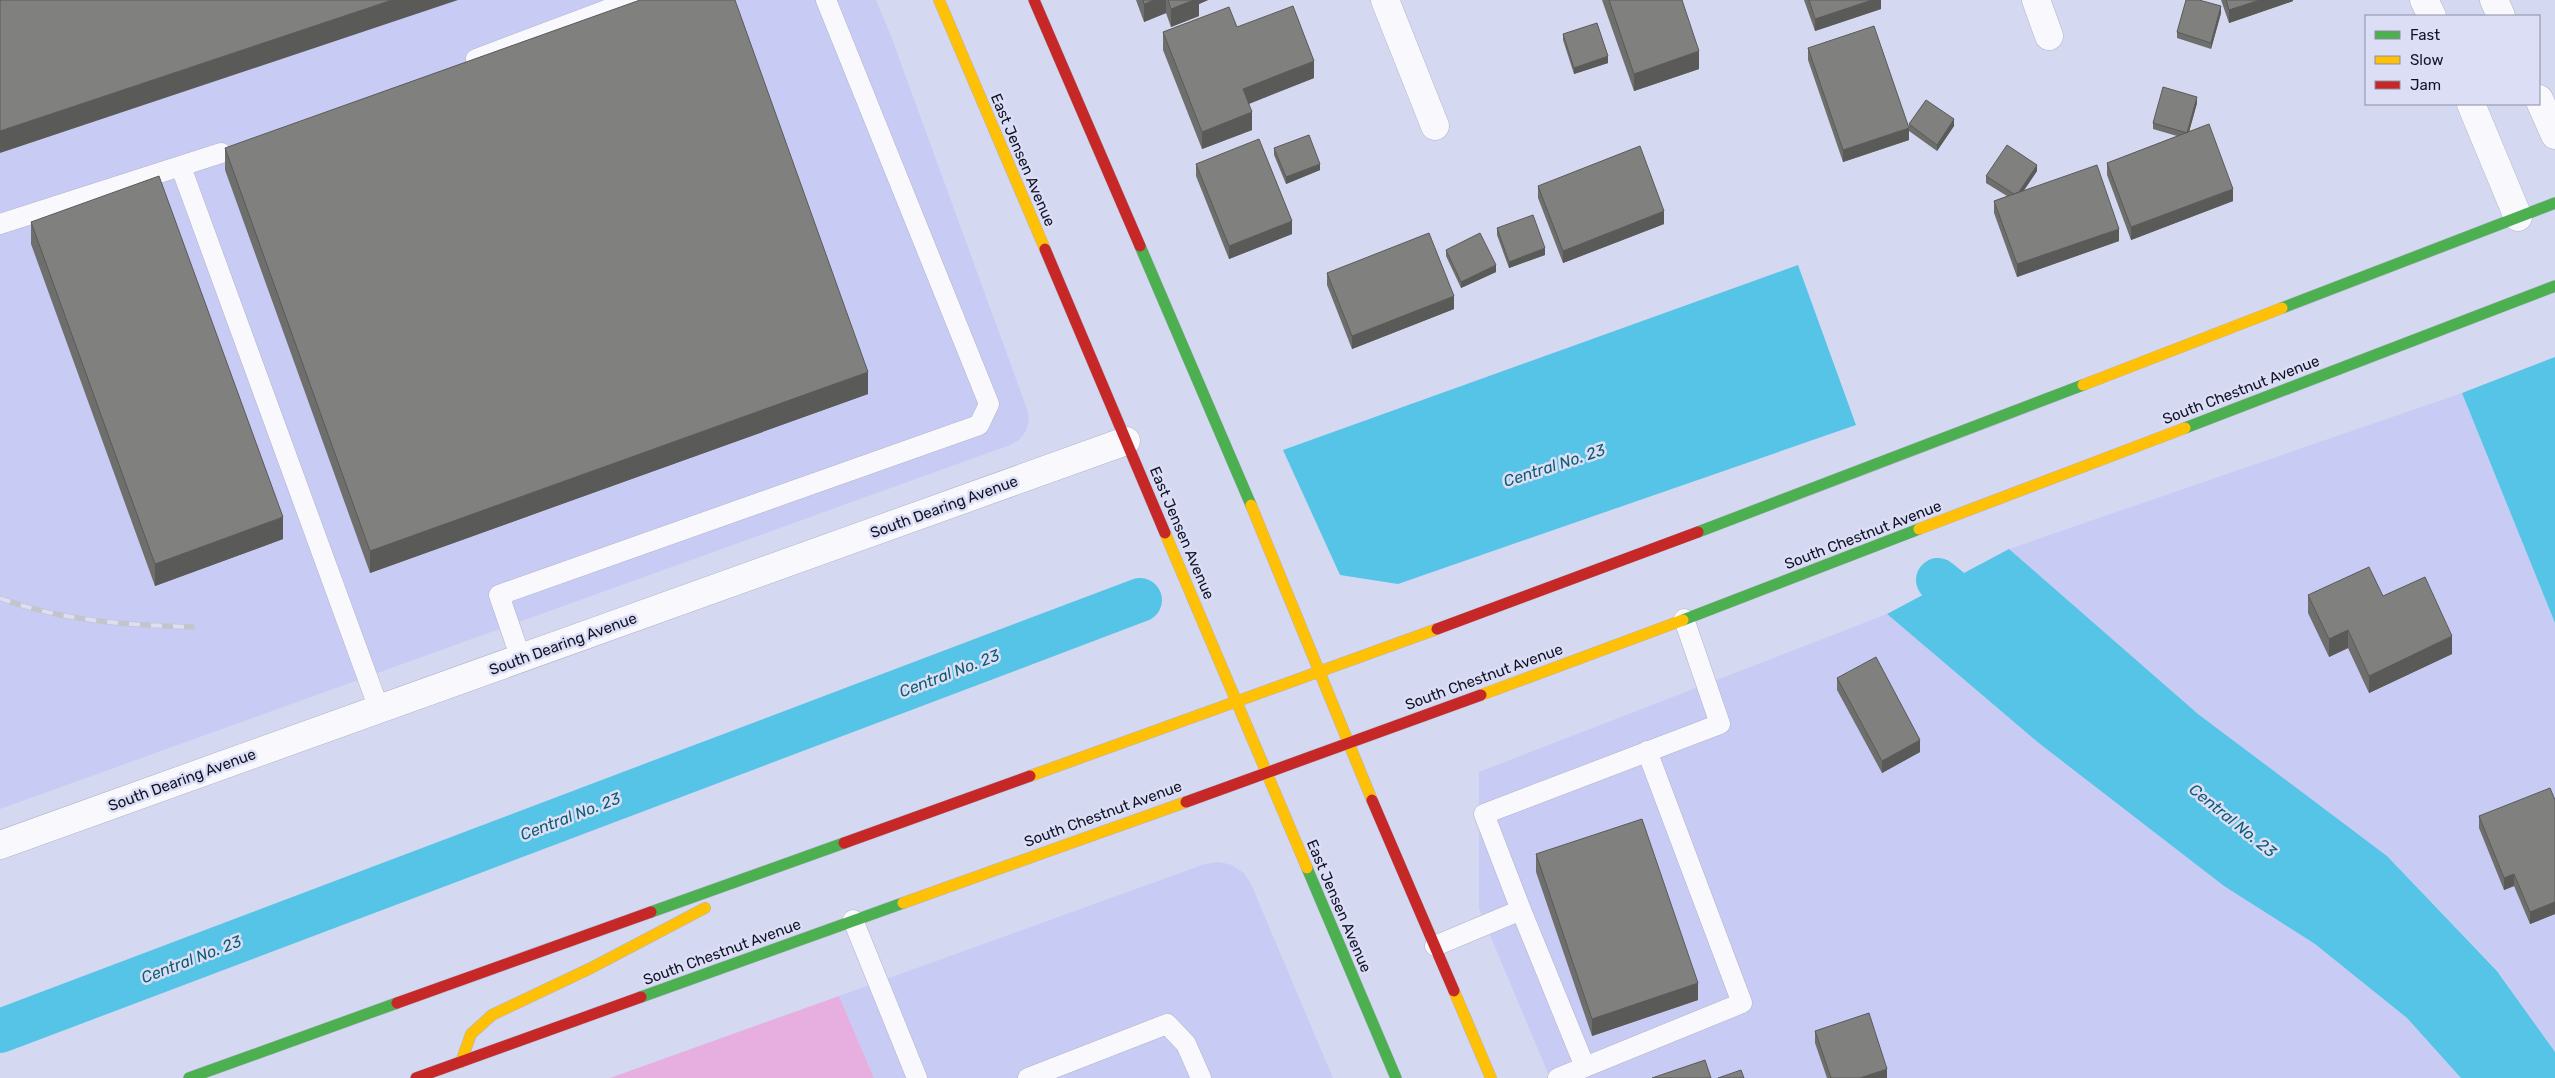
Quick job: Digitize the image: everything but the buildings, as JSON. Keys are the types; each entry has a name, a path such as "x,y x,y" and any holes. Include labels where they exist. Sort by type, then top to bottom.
{"main road":[{"name":"East Jensen Avenue","path":"939,0 1396,1078"},
{"path":"1034,0 1321,672 1434,946 1491,1078"},
{"path":"189,1078 1321,672 1748,514 2555,203"},
{"name":"South Chestnut Avenue","path":"416,1078 464,1070 853,920 1350,742 1684,619 2555,286"},
{"path":"464,1070 466,1043 472,1032 514,1001 552,986 802,858"}],"street":[{"path":"1385,0 1436,126"},
{"path":"2036,0 2049,36"},
{"path":"2424,0 2432,15"},
{"path":"2494,0 2501,15"},
{"path":"2540,101 2555,135"},
{"path":"2471,105 2518,217"},
{"name":"South Dearing Avenue","path":"0,845 1126,441"}],"lane":[{"path":"460,65 633,0"},
{"path":"521,659 500,595 979,425 989,404 826,0"},
{"path":"0,224 220,153"},
{"path":"181,167 379,709"},
{"path":"1585,1067 1484,814 1720,724 1684,619"},
{"path":"1558,1078 1742,1003 1647,751"},
{"path":"1434,946 1521,910"},
{"path":"853,920 918,1078"},
{"path":"1028,1078 1167,1024 1186,1044 1201,1078"}],"shaded area":[{"path":"0,0 876,0 891,36 1027,409 1029,420 1026,431 1019,440 1010,445 0,809"},
{"path":"2462,393 2555,623 2555,1052 2497,970 2387,856 2198,714 2009,549"},
{"path":"1887,614 2040,744 2224,886 2315,944 2407,1018 2461,1078 1550,1078 1479,909 1479,772"},
{"path":"1219,862 1232,865 1244,873 1251,884 1333,1078 874,1078 839,996 1205,864"},
{"path":"839,996 874,1078 610,1078"}],"water":[{"path":"1798,265 1856,425 1398,584 1340,575 1283,450"},
{"path":"2555,357 2555,623 2462,393"},
{"path":"2009,549 2198,714 2387,856 2497,971 2555,1052 2555,1078 2461,1078 2407,1018 2315,944 2224,886 2040,744 1887,614"}],"waterway":[{"name":"Central No. 23","path":"1938,580 1990,622"},
{"name":"Central No. 23","path":"0,1031 1140,600"}],"railway":[{"path":"0,598 23,606 71,617 119,623 192,627"}],"traffic: fast":[{"path":"2282,308 2555,203"},
{"path":"1140,246 1251,505"},
{"path":"2185,428 2555,286"},
{"path":"1698,532 2083,385"},
{"path":"1683,620 1919,529"},
{"path":"651,912 844,843"},
{"path":"1307,868 1396,1078"},
{"path":"641,997 903,903"},
{"path":"189,1078 397,1003"}],"traffic: slow":[{"path":"939,0 1045,249"},
{"path":"2083,385 2282,308"},
{"path":"1919,529 2185,428"},
{"path":"1251,505 1372,800"},
{"path":"1165,533 1307,868"},
{"path":"1481,695 1683,620"},
{"path":"1030,776 1437,629"},
{"path":"903,903 1186,802"},
{"path":"461,1062 471,1034 492,1015 591,968 705,908"},
{"path":"1454,991 1491,1078"}],"traffic: jam":[{"path":"1034,0 1140,246"},
{"path":"1045,249 1165,533"},
{"path":"1437,629 1698,532"},
{"path":"1186,802 1481,695"},
{"path":"844,843 1030,776"},
{"path":"1372,800 1454,991"},
{"path":"397,1003 651,912"},
{"path":"416,1078 641,997"}]}
